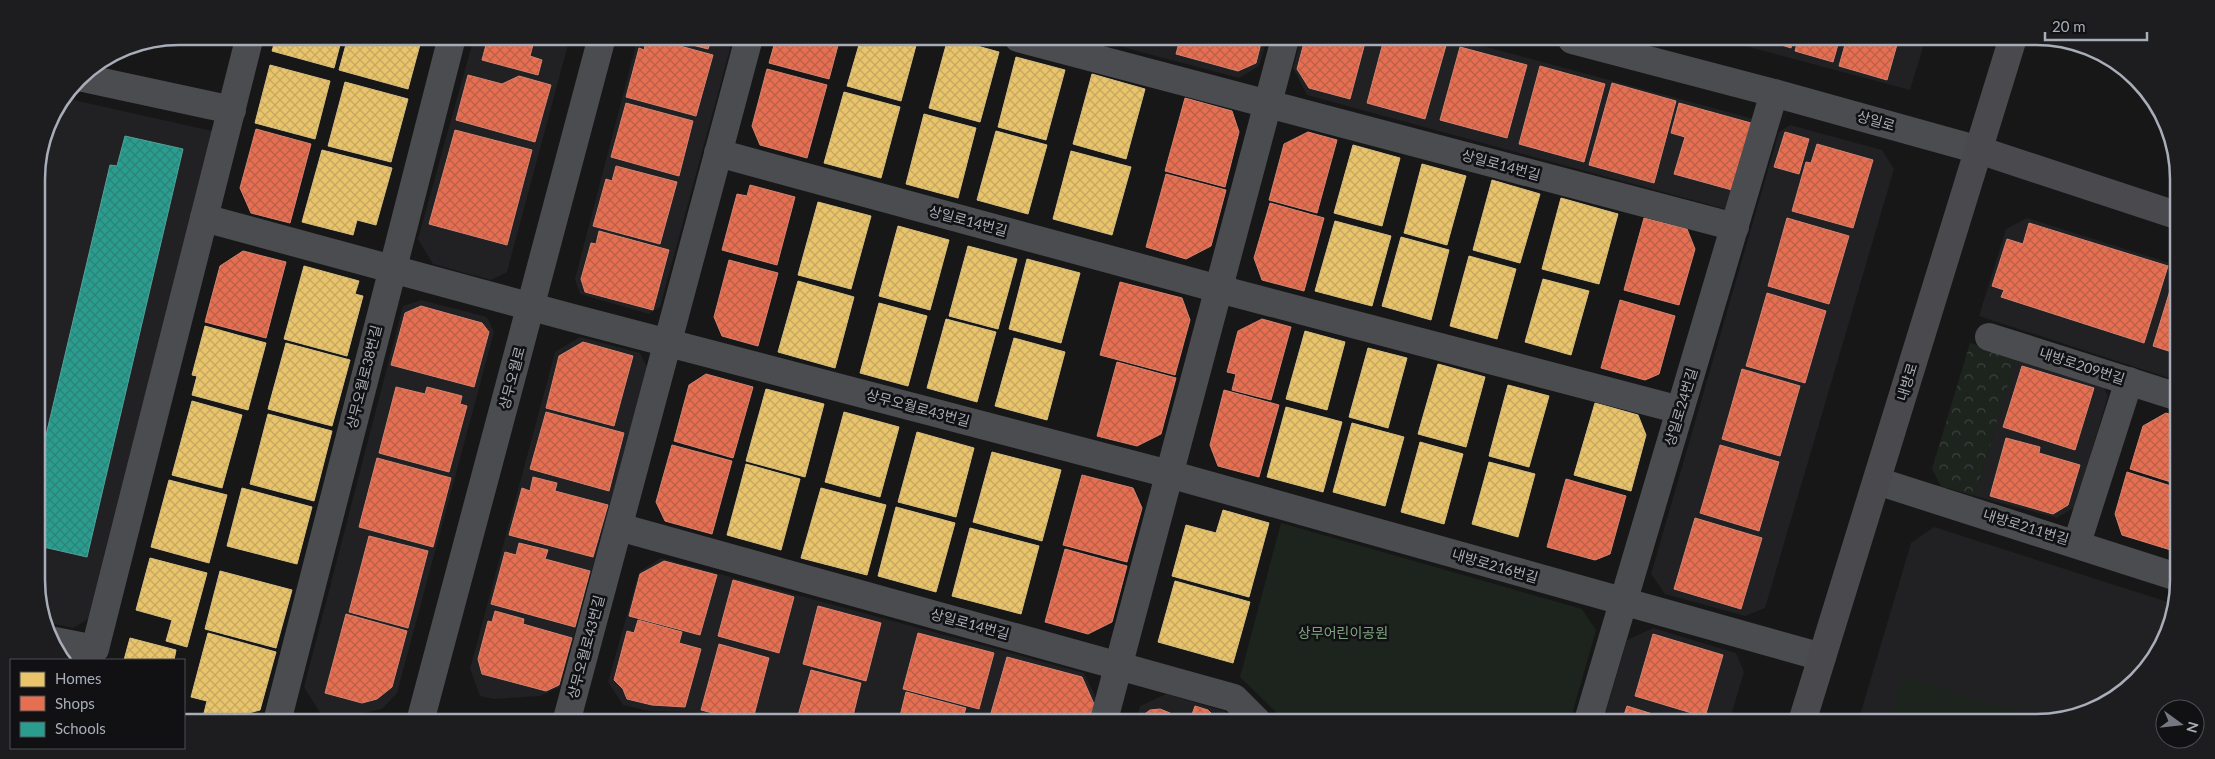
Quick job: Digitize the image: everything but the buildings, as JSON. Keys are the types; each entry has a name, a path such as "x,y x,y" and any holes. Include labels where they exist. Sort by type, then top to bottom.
{"street":[{"path":"61,643 94,655 248,45"},
{"name":"상무오월로38번길","path":"279,714 450,45"},
{"name":"상무오월로","path":"422,714 600,45"},
{"name":"상무오월로43번길","path":"567,714 747,45"},
{"name":"상일로14번길","path":"1045,45 1735,226"},
{"path":"1106,714 1283,45"},
{"name":"상일로","path":"1592,45 1979,150 2170,213"},
{"name":"내방로","path":"1804,714 2011,45"},
{"path":"90,79 232,110"},
{"name":"상일로24번길","path":"1590,714 1774,93"},
{"name":"상일로14번길","path":"718,153 1219,289 1680,410"},
{"name":"상무오월로43번길","path":"204,218 531,307 1169,474"},
{"name":"내방로209번길","path":"1989,336 2170,394"},
{"path":"2077,543 2129,381"},
{"name":"내방로216번길","path":"1169,474 1822,657"},
{"name":"내방로211번길","path":"1876,481 2077,543 2170,575"},
{"name":"상일로14번길","path":"619,527 1234,698 1251,714"}],"shaded area":[{"path":"472,45 568,45 507,272 491,280 433,264 418,239"},
{"path":"636,45 731,45 660,307 649,314 580,294 575,279"},
{"path":"1115,45 1265,45 1259,66 1239,78"},
{"path":"1299,45 1480,45 1754,119 1729,210 1307,95 1293,68"},
{"path":"1742,45 1924,45 1910,90"},
{"path":"71,99 212,131 93,616 73,628 52,623 46,598 45,580 45,170 55,128"},
{"path":"1790,125 1882,150 1894,169 1765,608 1745,616 1665,594 1651,574 1779,132"},
{"path":"2027,218 2170,263 2170,378 1979,316 2006,229"},
{"path":"421,300 487,317 494,332 397,693 382,709 359,714 321,714 304,687 403,306"},
{"path":"580,337 640,353 647,367 560,687 540,696 494,699 480,696 470,669 555,352"},
{"path":"2016,358 2102,384 2108,396 2075,507 2057,518 1975,496"},
{"path":"1934,527 2168,602 2163,623 2147,655 2124,681 2103,696 2071,709 2045,714 1860,714 1911,543"},
{"path":"661,558 1084,673 1099,703 1096,714 705,714 696,712 650,711 623,705 608,682 639,572"},
{"path":"1653,628 1736,653 1744,672 1731,714 1605,714 1627,640"},
{"path":"1166,694 1224,711 1227,714 1138,714 1140,706"}],"green space":[{"path":"1970,343 2016,358 1975,496 1941,486 1932,469"},
{"name":"상무어린이공원","path":"1281,523 1582,609 1596,630 1572,714 1278,714 1240,677"},
{"path":"1903,676 2025,714 1891,714"}]}
